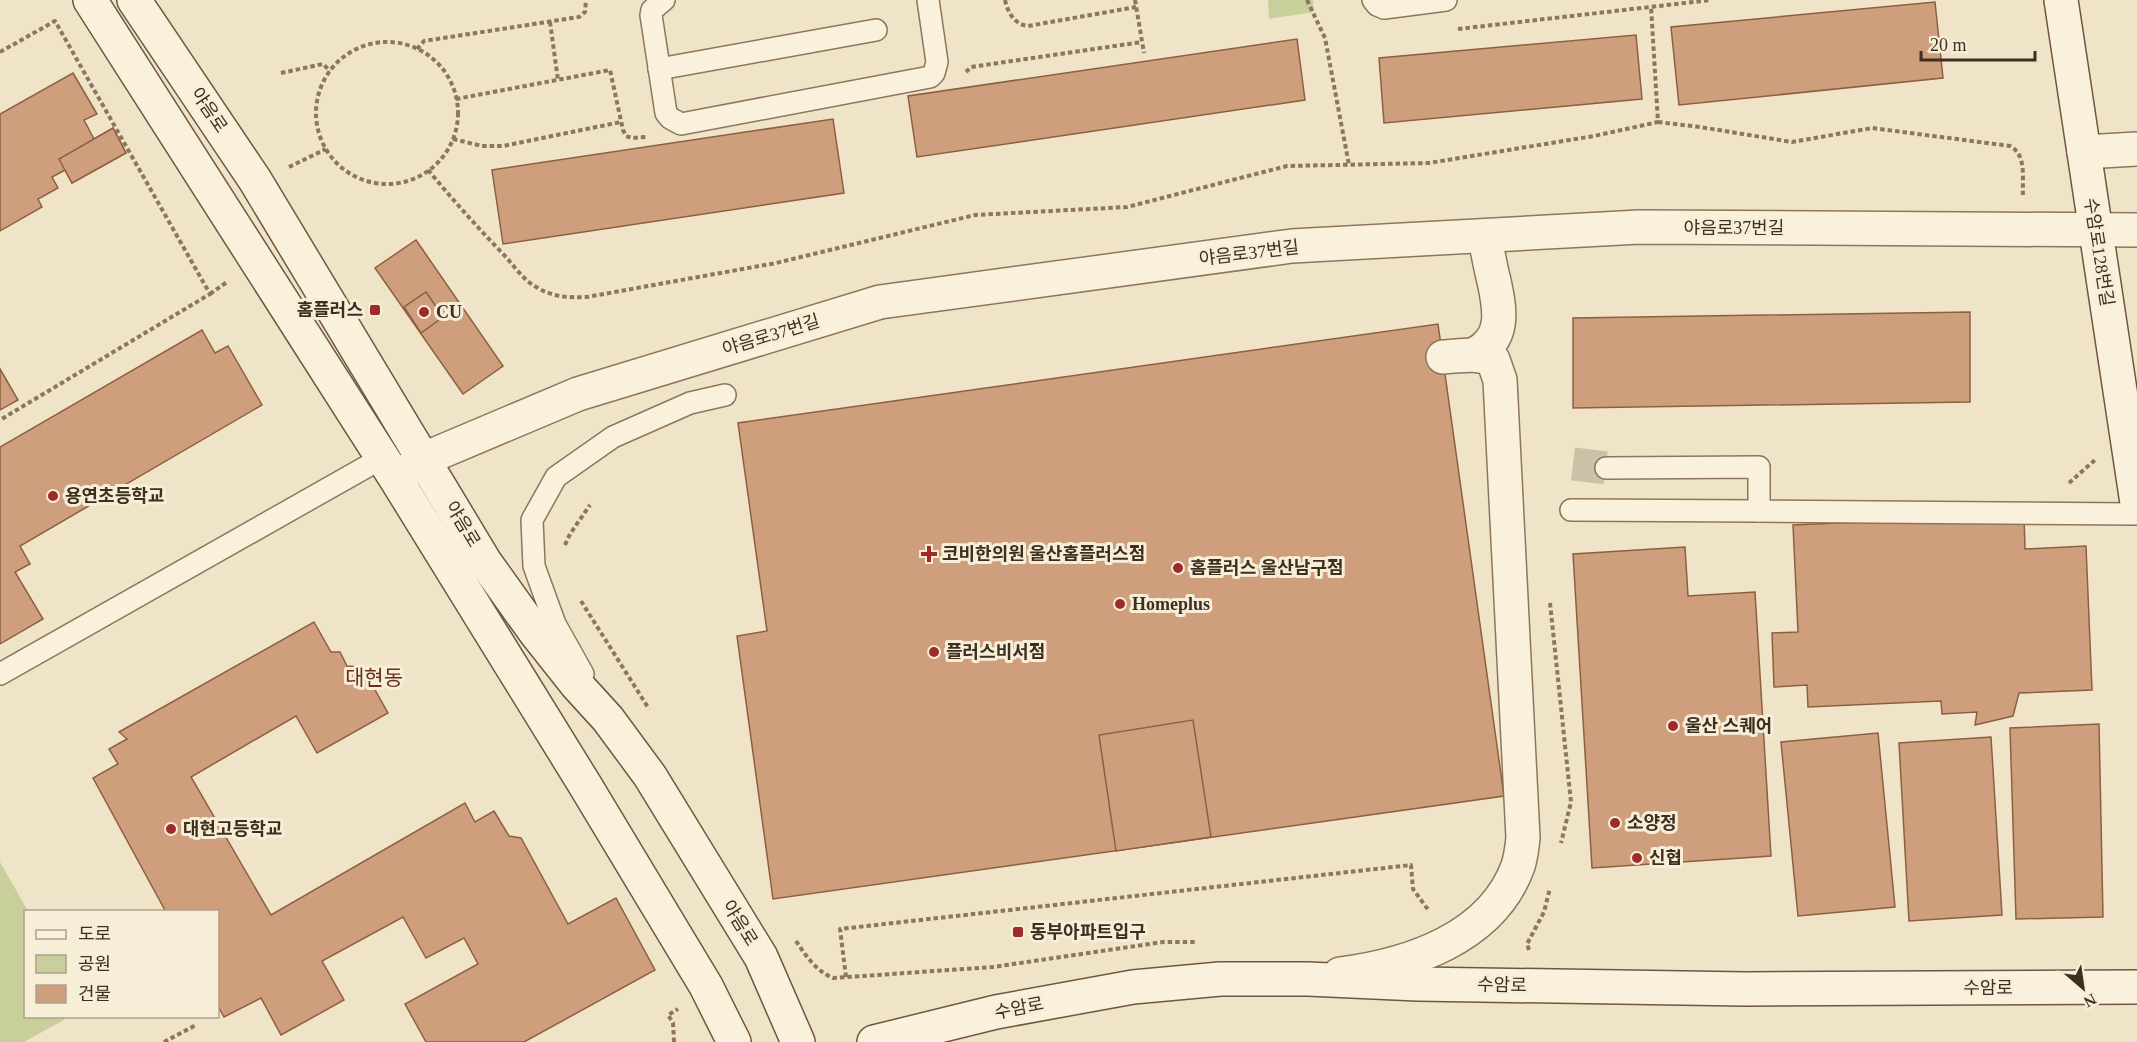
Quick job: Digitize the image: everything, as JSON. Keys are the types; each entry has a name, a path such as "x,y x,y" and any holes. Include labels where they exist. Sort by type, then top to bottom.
{"street":[{"name":"야음로","path":"90,0 389,468 585,785 706,986 734,1042"},
{"name":"야음로","path":"134,0 255,180 491,570 556,658 608,719 650,776 761,957 798,1042"},
{"name":"수암로128번길","path":"2061,0 2137,503"},
{"path":"2084,152 2137,149"},
{"name":"야음로37번길","path":"389,468 424,459 578,394 880,302 1292,246 1638,227 2137,231"},
{"path":"1308,979 1393,964 1429,952 1459,937 1499,900 1510,884 1519,864 1523,838 1500,380 1493,360 1459,356 1485,349 1491,342 1499,323 1498,297 1485,236"},
{"name":"수암로","path":"874,1042 996,1012 1132,987 1220,979 1746,989 2137,987"}],"lane":[{"path":"664,0 652,10 651,15 666,113 681,124 924,79 934,73 937,62 928,0"},
{"path":"1373,0 1384,8 1446,0"},
{"path":"659,69 876,30"},
{"path":"608,719 555,624 534,566 532,520 556,477 613,437 690,403 725,395"},
{"path":"1605,468 1759,466 1759,511"},
{"path":"0,674 389,468"},
{"path":"1571,510 2137,514"}],"path":[{"path":"417,49 424,41 579,17 585,12 586,0"},
{"path":"1005,0 1008,12 1022,26 1136,8"},
{"path":"1135,0 1144,53"},
{"path":"1307,0 1325,38 1349,165"},
{"path":"1454,29 1711,0"},
{"path":"428,170 524,278 536,287 549,294 569,298 611,293 776,263 975,215 1127,207 1287,166 1429,163 1594,136 1658,122 1651,6"},
{"path":"0,52 55,21 210,294 0,420"},
{"path":"550,22 558,80"},
{"path":"386,42 409,44 430,55 446,72 456,93 458,117 453,139 441,159 424,174 402,183 378,183 356,177 336,163 323,144 316,122 317,98 330,71 342,58 362,46 386,42"},
{"path":"971,67 1142,42"},
{"path":"281,74 322,64 330,71"},
{"path":"456,99 610,70"},
{"path":"453,139 482,146 503,146 621,122"},
{"path":"281,172 326,149"},
{"path":"2064,488 2095,459"},
{"path":"564,549 570,534 590,505"},
{"path":"1549,593 1571,802 1560,847"},
{"path":"579,598 651,712"},
{"path":"846,977 840,929 1399,867 1411,866 1413,889 1433,917"},
{"path":"1530,953 1527,944 1544,912 1552,881"},
{"path":"1499,900 1536,929"},
{"path":"794,938 814,966 833,978 993,967 1163,942 1196,942"},
{"path":"164,1042 196,1025"}],"green space":[{"path":"1268,0 1313,0 1314,12 1269,19"},
{"path":"0,862 27,910 24,910 24,1018 67,1018 24,1042 0,1042"}],"building":[{"path":"1935,2 1943,78 1679,105 1671,27"},
{"path":"1636,35 1642,99 1384,123 1379,58"},
{"path":"1297,39 1305,100 917,157 908,96"},
{"path":"73,73 97,114 84,120 94,139 113,128 126,153 72,183 65,170 52,177 58,188 38,199 42,207 0,231 0,114"},
{"path":"833,119 844,193 503,244 492,170"},
{"path":"113,128 126,153 72,183 59,159"},
{"path":"416,240 503,366 463,394 375,268"},
{"name":"CU","path":"426,292 443,317 421,333 404,307"},
{"path":"1970,312 1970,402 1573,408 1573,318"},
{"name":"Homeplus","path":"1438,324 1504,796 773,899 737,636 767,631 738,423"},
{"name":"용연초등학교","path":"202,330 215,353 228,346 262,405 20,546 30,564 15,572 43,619 0,644 0,447"},
{"path":"0,369 18,400 0,410"},
{"path":"2024,515 2025,549 2086,546 2092,690 2019,693 2013,716 1975,725 1977,712 1942,714 1941,701 1808,707 1807,685 1774,687 1772,633 1798,632 1793,525"},
{"name":"울산 스퀘어","path":"1685,547 1688,596 1755,592 1771,856 1592,868 1573,554"},
{"name":"대현고등학교","path":"314,622 331,652 340,652 347,666 362,667 388,713 317,753 296,716 191,777 271,915 465,803 475,822 494,811 509,836 521,838 568,924 616,898 655,970 524,1042 426,1042 405,1004 478,964 464,938 426,958 403,917 322,961 344,1000 281,1035 261,998 224,1017 219,1008 219,910 165,910 93,778 118,764 109,749 127,739 119,732"},
{"path":"1193,720 1211,837 1116,851 1099,735"},
{"path":"2099,724 2103,917 2016,919 2010,728"},
{"path":"1878,733 1895,907 1798,916 1781,742"},
{"path":"1991,737 2002,915 1909,921 1899,743"}],"tunnel":[{"path":"1573,464 1606,468"}],"place":[{"name":"홈플러스","path":"375,310"},
{"name":"CU","path":"424,312"},
{"name":"용연초등학교","path":"53,496"},
{"name":"코비한의원 울산홈플러스점","path":"929,554"},
{"name":"홈플러스 울산남구점","path":"1178,568"},
{"name":"Homeplus","path":"1120,604"},
{"name":"플러스비서점","path":"934,652"},
{"name":"울산 스퀘어","path":"1673,726"},
{"name":"소양정","path":"1615,823"},
{"name":"대현고등학교","path":"171,829"},
{"name":"신협","path":"1637,858"},
{"name":"동부아파트입구","path":"1018,932"}],"district":[{"name":"대현동","path":"374,678"}]}
